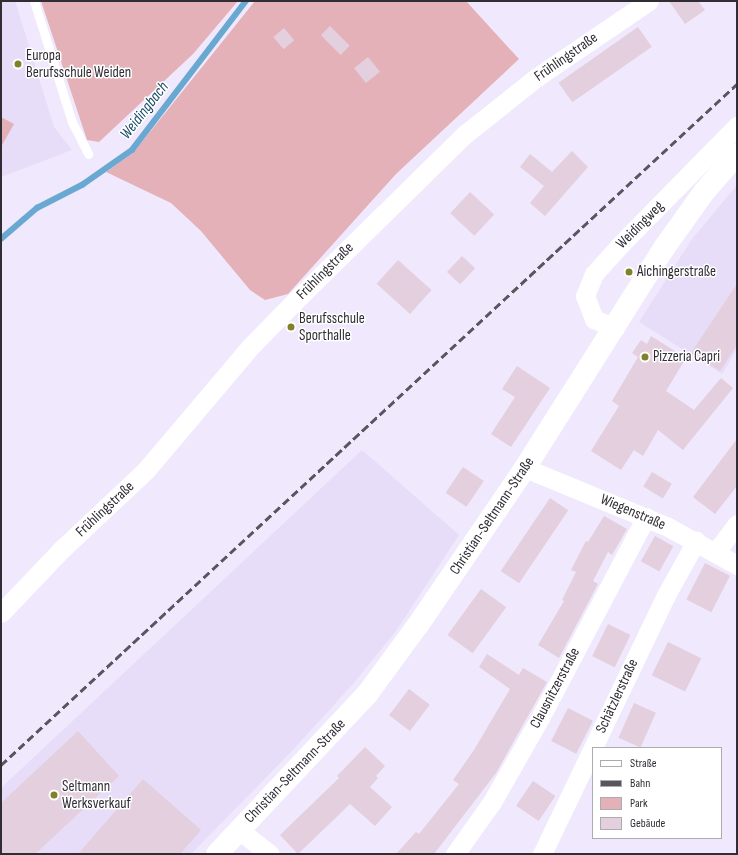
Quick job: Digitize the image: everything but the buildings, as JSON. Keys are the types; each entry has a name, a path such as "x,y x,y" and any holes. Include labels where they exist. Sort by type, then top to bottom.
{"main road":[{"name":"Christian-Seltmann-Straße","path":"217,854 368,693 418,625 525,468 615,328 664,248 704,192 737,154"}],"street":[{"name":"Frühlingstraße","path":"1,613 62,549 146,470 260,336 464,135 537,76 649,1"},
{"name":"Weidingweg","path":"615,328 594,318 585,296 594,274 618,247 737,126"},
{"name":"Wiegenstraße","path":"525,468 646,517 696,541 737,565"},
{"name":"Clausnitzerstraße","path":"455,854 492,802 540,716 646,517"},
{"path":"715,553 737,524"},
{"name":"Schätzlerstraße","path":"593,747 666,595 696,541"},
{"name":"Schätzlerstraße","path":"542,854 592,750"},
{"path":"238,830 270,854"}],"lane":[{"path":"34,1 72,122 88,154"}],"shaded area":[{"name":"Europa Berufsschule Weiden","path":"1,1 15,1 54,127 72,150 1,177"},
{"path":"737,185 737,349 722,374 639,322 692,239"},
{"path":"362,450 459,535 396,631 353,684 291,752 191,854 1,854 1,788"}],"green space":[{"path":"41,1 238,1 193,54 99,142 87,140"},
{"path":"255,1 466,1 519,59 396,174 288,294 265,300 250,290 201,231 171,203 106,172 133,153"},
{"path":"1,117 14,124 1,147"}],"waterway":[{"name":"Weidingbach","path":"1,239 37,208 82,185 132,150 246,1"}],"railway":[{"path":"1,765 737,84"}],"place":[{"name":"Europa Berufsschule Weiden","path":"18,64"},
{"name":"Aichingerstraße","path":"629,272"},
{"name":"Berufsschule Sporthalle","path":"291,327"},
{"name":"Pizzeria Capri","path":"645,357"},
{"name":"Seltmann Werksverkauf","path":"54,795"}]}
